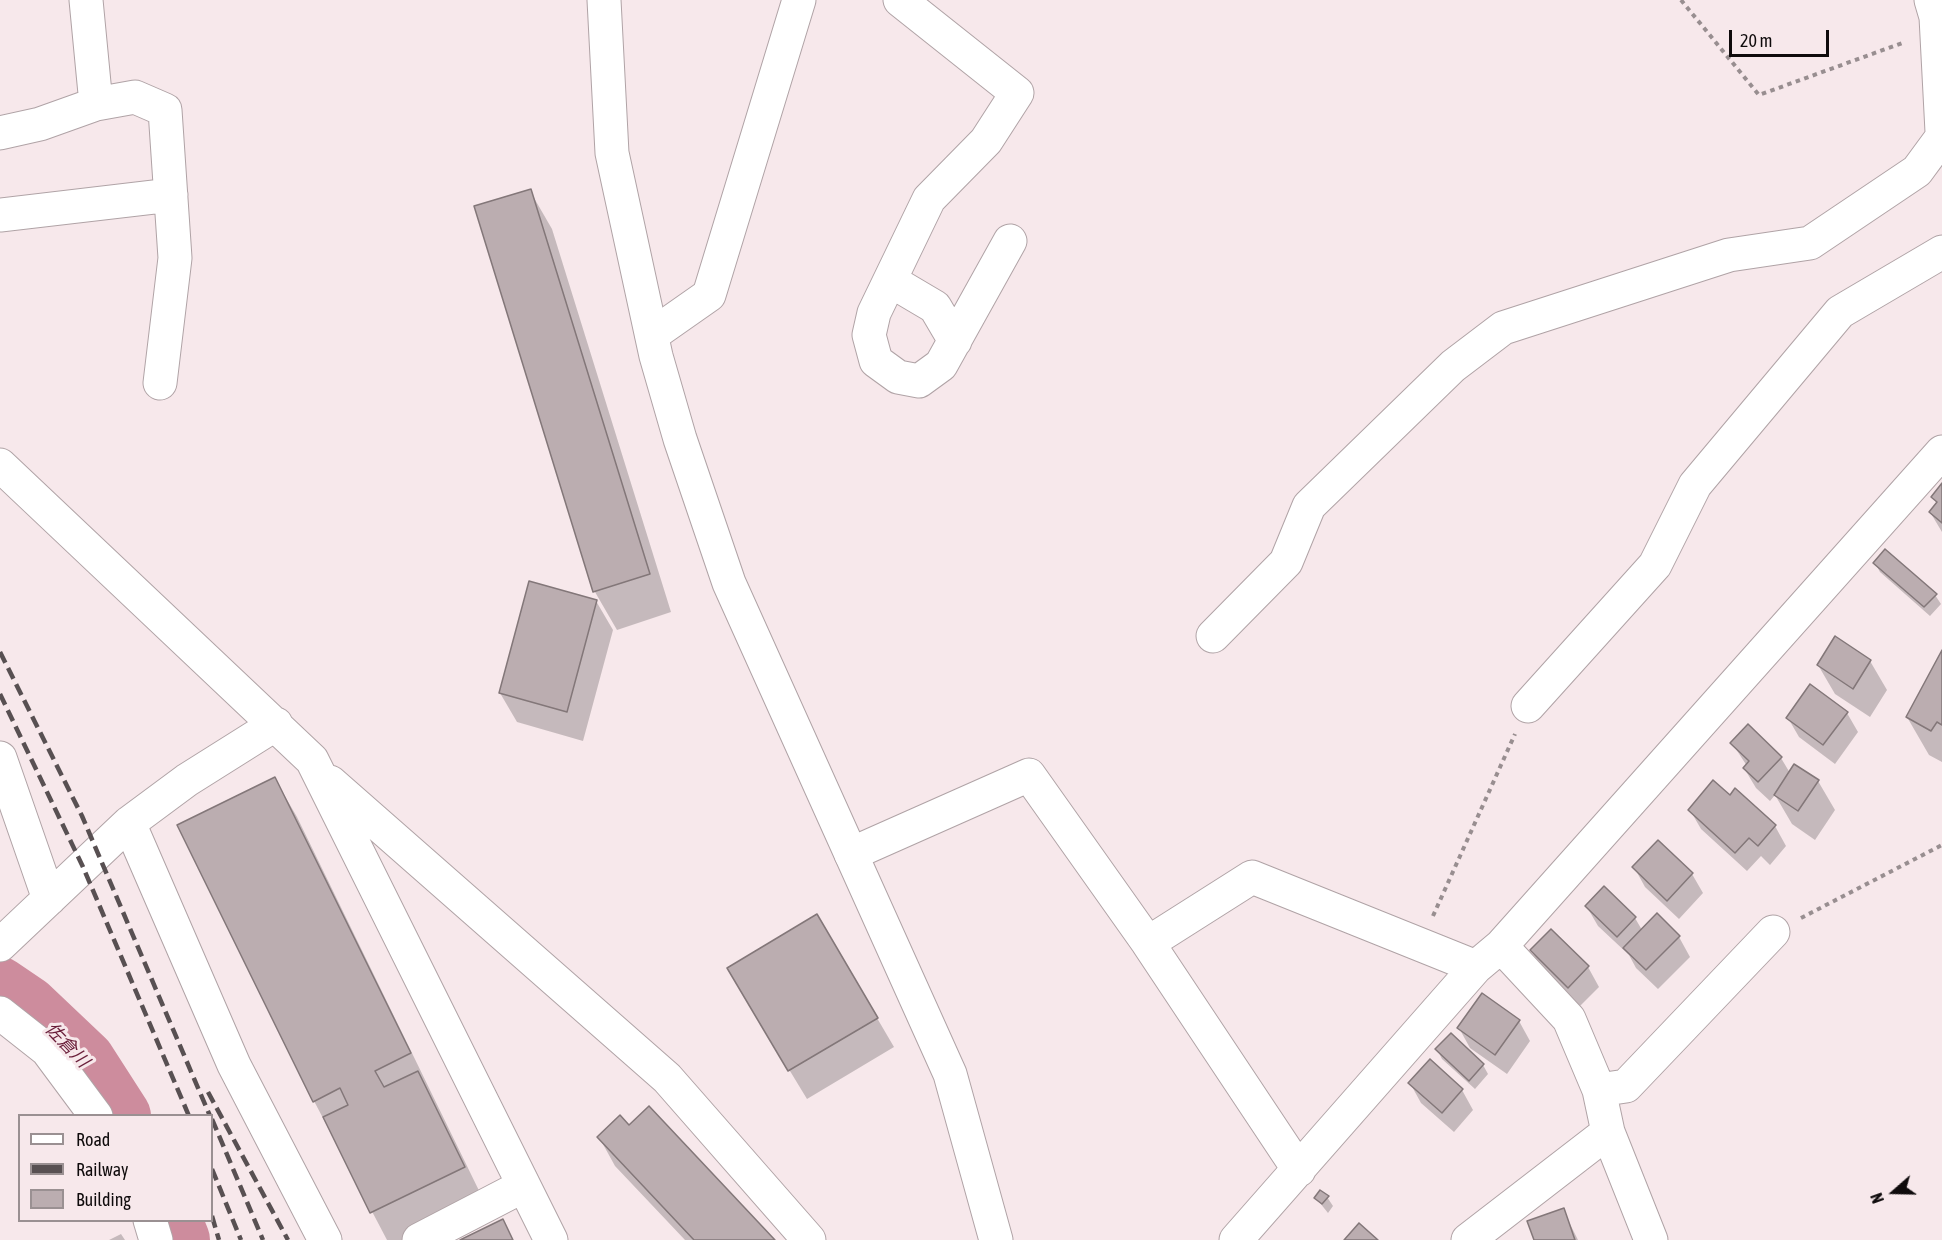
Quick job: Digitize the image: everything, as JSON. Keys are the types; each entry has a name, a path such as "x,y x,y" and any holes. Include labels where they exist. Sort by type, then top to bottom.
{"street":[{"path":"86,0 96,104"},
{"path":"604,0 612,153 652,335 680,439 729,583 950,1074 996,1240"},
{"path":"652,335 709,295 799,0"},
{"path":"900,0 1017,93 986,141 929,199 874,313 869,335 876,361 898,377 919,381 941,366 1010,241"},
{"path":"1936,20 1942,132"},
{"path":"0,133 40,124 96,104 135,97 165,110 175,258 160,383"},
{"path":"1213,636 1286,562 1309,506 1454,366 1503,327 1730,255 1810,243 1917,171 1942,137"},
{"path":"0,215 171,195"},
{"path":"1528,706 1655,565 1695,485 1840,312 1942,252"},
{"path":"891,281 935,307 955,341"},
{"path":"1236,1240 1476,967 1501,946 1942,452"},
{"path":"0,465 312,760 551,1240"},
{"path":"0,945 129,823 187,780 276,724"},
{"path":"0,758 49,899"},
{"path":"318,771 667,1078 809,1240"},
{"path":"851,854 1029,775 1148,943 1299,1170"},
{"path":"129,823 234,1065 325,1240"},
{"path":"1148,943 1252,877 1476,967"},
{"path":"1599,1090 1626,1086 1773,932"},
{"path":"1501,946 1569,1019 1599,1090 1608,1132 1651,1240"},
{"path":"0,1013 47,1050 95,1114"},
{"path":"1468,1240 1608,1132"},
{"path":"419,1240 523,1186"},
{"path":"150,1222 156,1240"}],"path":[{"path":"1681,0 1759,94 1936,20"},
{"path":"1420,945 1528,706"},
{"path":"1773,932 1942,845"}],"building":[{"path":"531,189 650,574 593,592 474,206"},
{"path":"1942,483 1942,523 1929,512 1937,502 1931,497"},
{"path":"1885,549 1937,594 1924,607 1873,563"},
{"path":"529,581 597,600 567,712 499,693"},
{"path":"1835,636 1871,660 1853,689 1817,665"},
{"path":"1942,650 1942,725 1937,722 1931,731 1906,717"},
{"path":"1810,684 1848,712 1823,745 1786,718"},
{"path":"1748,724 1782,757 1758,782 1743,768 1749,761 1730,743"},
{"path":"1794,764 1819,780 1798,811 1774,795"},
{"path":"275,777 411,1053 375,1071 384,1087 418,1071 465,1167 370,1213 323,1117 348,1105 340,1088 313,1102 177,825"},
{"path":"1713,780 1730,795 1735,788 1776,825 1758,846 1749,838 1735,853 1688,810"},
{"path":"1658,840 1693,873 1667,901 1632,867"},
{"path":"1604,886 1636,917 1617,937 1585,906"},
{"path":"1657,913 1680,936 1646,970 1623,948"},
{"path":"817,914 878,1018 788,1071 727,968"},
{"path":"1551,929 1589,966 1568,988 1530,950"},
{"path":"1482,993 1520,1020 1495,1055 1457,1028"},
{"path":"1451,1033 1484,1064 1469,1081 1435,1049"},
{"path":"1430,1059 1463,1089 1442,1113 1408,1083"},
{"path":"649,1106 775,1240 694,1240 597,1137 620,1115 629,1125"},
{"path":"1320,1190 1329,1196 1322,1204 1314,1198"},
{"path":"1564,1208 1575,1240 1534,1240 1527,1221"},
{"path":"503,1219 513,1240 460,1240"},
{"path":"1359,1223 1378,1240 1344,1240"}],"waterway":[{"name":"佐倉川","path":"0,987 28,1006 85,1060 120,1114"},
{"name":"佐倉川","path":"173,1222 180,1240"}],"railway":[{"path":"0,652 82,816 209,1114"},
{"path":"0,694 83,867 188,1114"},
{"path":"208,1092 288,1240"},
{"path":"213,1121 263,1240"},
{"path":"213,1171 241,1240"},
{"path":"213,1219 219,1240"}]}
